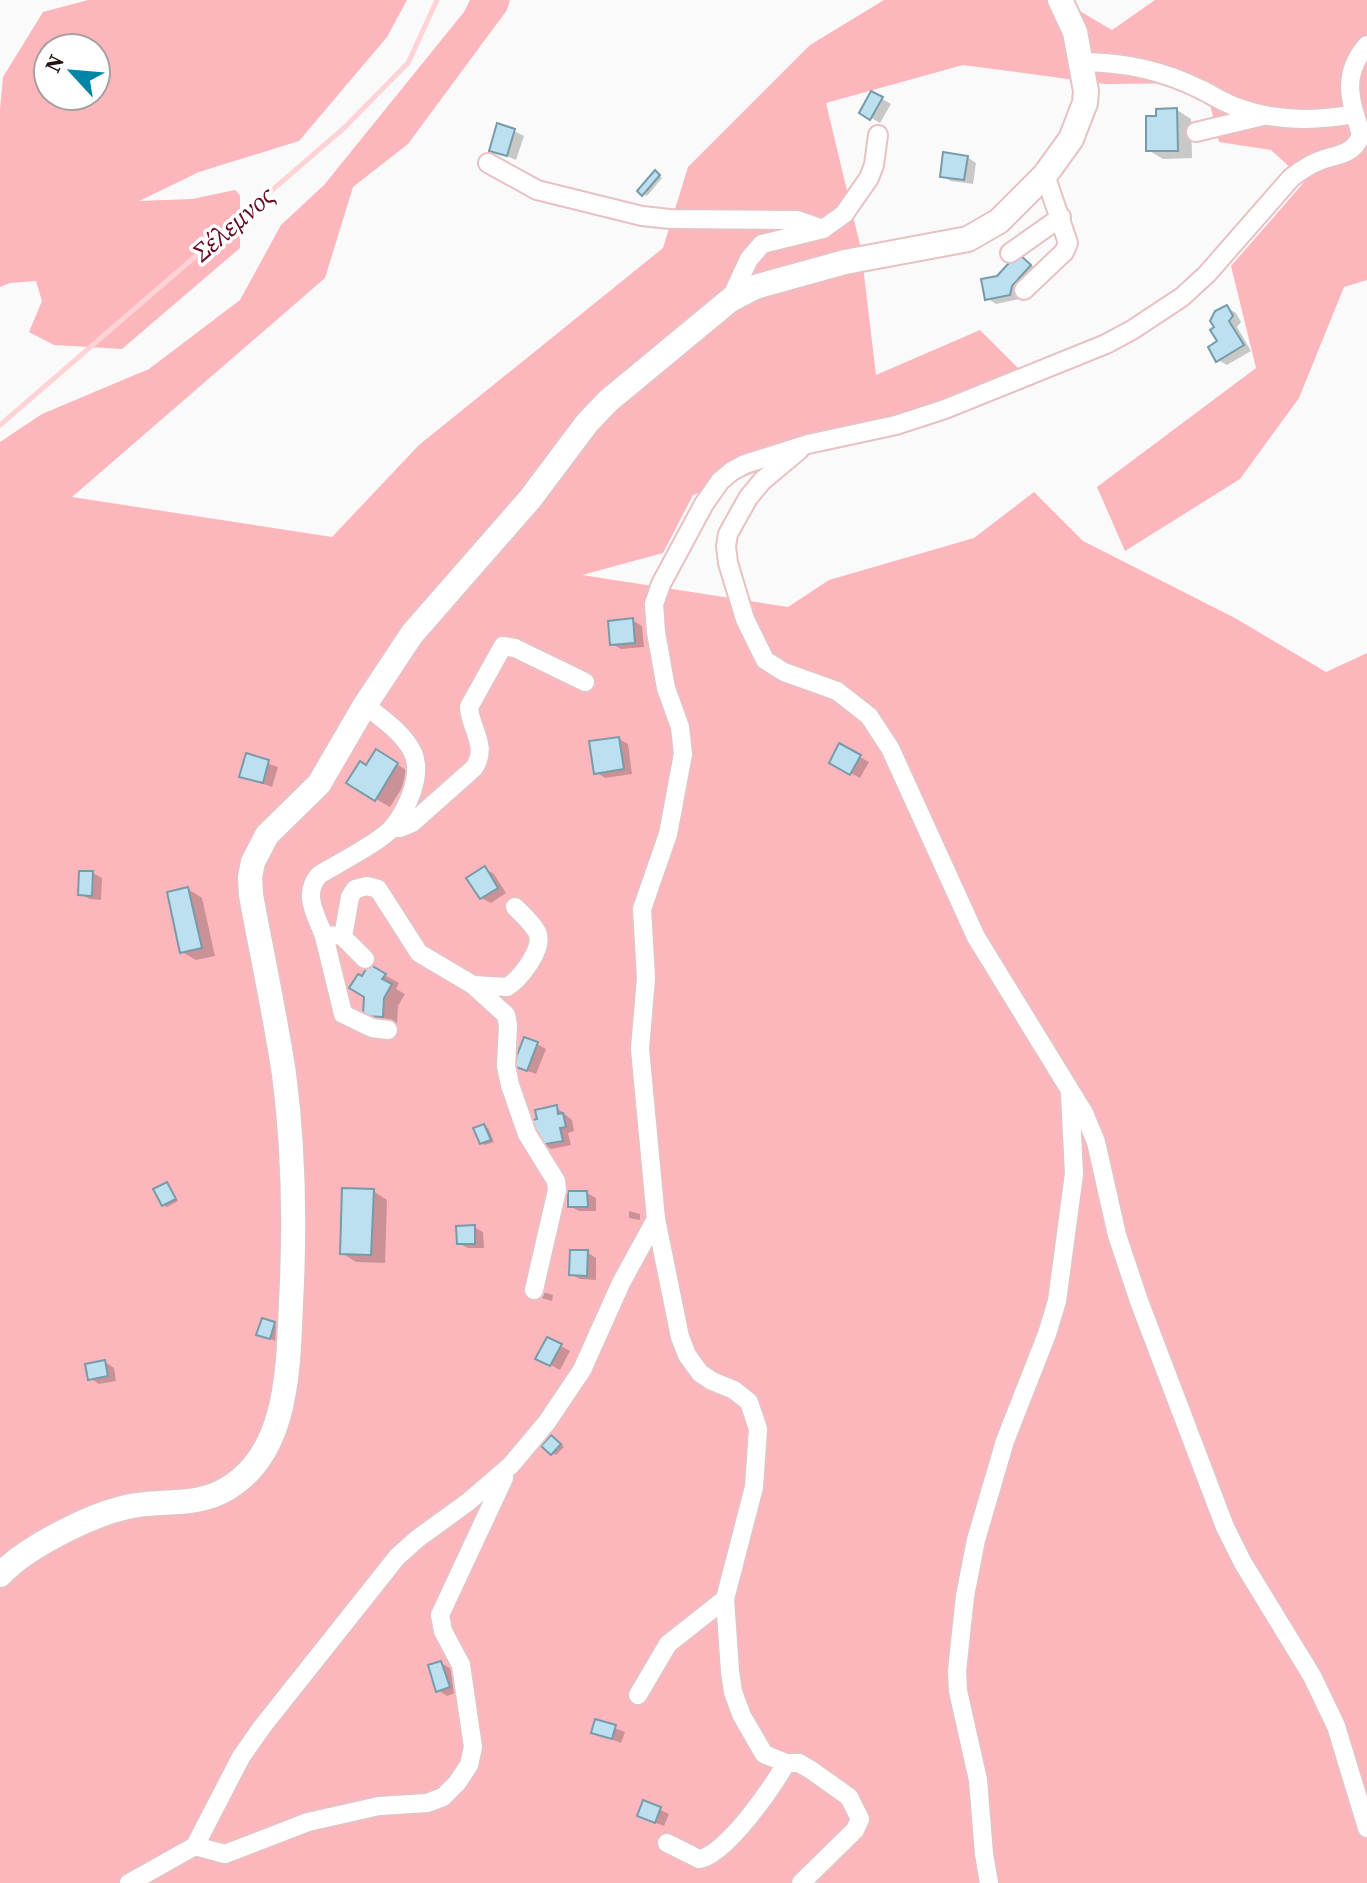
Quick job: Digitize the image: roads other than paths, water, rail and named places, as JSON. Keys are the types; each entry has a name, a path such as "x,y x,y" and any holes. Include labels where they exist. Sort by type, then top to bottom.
{"main road":[{"path":"0,1575 26,1552 104,1514 138,1505 199,1501 221,1493 249,1471 274,1432 289,1365 295,1215 284,1074 250,877 253,862 267,835 319,784 365,705 412,634 530,499 587,423 608,401 730,300 755,287 845,262 968,239 999,221 1045,175 1071,139 1082,116 1086,91 1075,32 1060,0"}],"street":[{"path":"801,1883 855,1830 860,1819 849,1797 805,1765 769,1757 759,1748 733,1692 725,1599 754,1487 758,1429 749,1402 734,1390 700,1373 687,1355 680,1337 656,1219 640,1049 646,978 642,909 668,834 683,754 680,727 666,688 654,604 661,584 704,504 720,481 732,471 808,444 896,425 945,409 1106,344 1182,297 1207,274 1291,178 1305,167 1348,153 1356,146 1361,134 1349,79 1357,56 1367,45"},
{"path":"1081,62 1143,68 1167,74 1237,108 1289,119 1355,114"},
{"path":"1196,132 1268,115"},
{"path":"730,300 749,259 762,244 823,229 844,214 863,188 874,165 878,135"},
{"path":"488,163 537,190 642,216 797,220 823,229"},
{"path":"1024,290 1067,248 1068,243 1045,175"},
{"path":"1010,253 1061,217"},
{"path":"808,444 755,490 738,513 728,534 728,563 745,619 765,660 784,672 837,691 869,716 890,748 976,937 1070,1090 1096,1142 1117,1235 1159,1356 1225,1527 1243,1563 1312,1676 1336,1726 1367,1828"},
{"path":"392,828 412,823 474,768 479,760 481,746 469,707 503,646 515,648 585,682"},
{"path":"365,705 402,735 413,753 417,765 415,788 392,828 314,880 310,897 333,935 365,959"},
{"path":"388,1030 372,1028 340,1010 333,935 355,889 378,889 419,953 473,985 506,1015 506,1066 510,1085 527,1134 556,1181 557,1190 534,1290"},
{"path":"473,985 507,987 525,971 539,940 537,931 515,907"},
{"path":"989,1883 978,1780 958,1691 957,1671 965,1596 976,1540 1005,1441 1057,1301 1074,1174 1070,1090"},
{"path":"129,1883 195,1846 241,1757 295,1683 397,1557 511,1465 547,1422 582,1370 621,1283 656,1219"},
{"path":"195,1846 217,1853 232,1852 308,1822 379,1806 436,1801 457,1783 469,1765 472,1732 461,1665 443,1631 440,1615 487,1510 511,1465"},
{"path":"638,1695 668,1644 725,1599"},
{"path":"667,1843 699,1859 715,1855 772,1789 786,1763"}],"waterway":[{"name":"Σέλεμνος","path":"0,425 344,128 408,63 437,0"}]}
